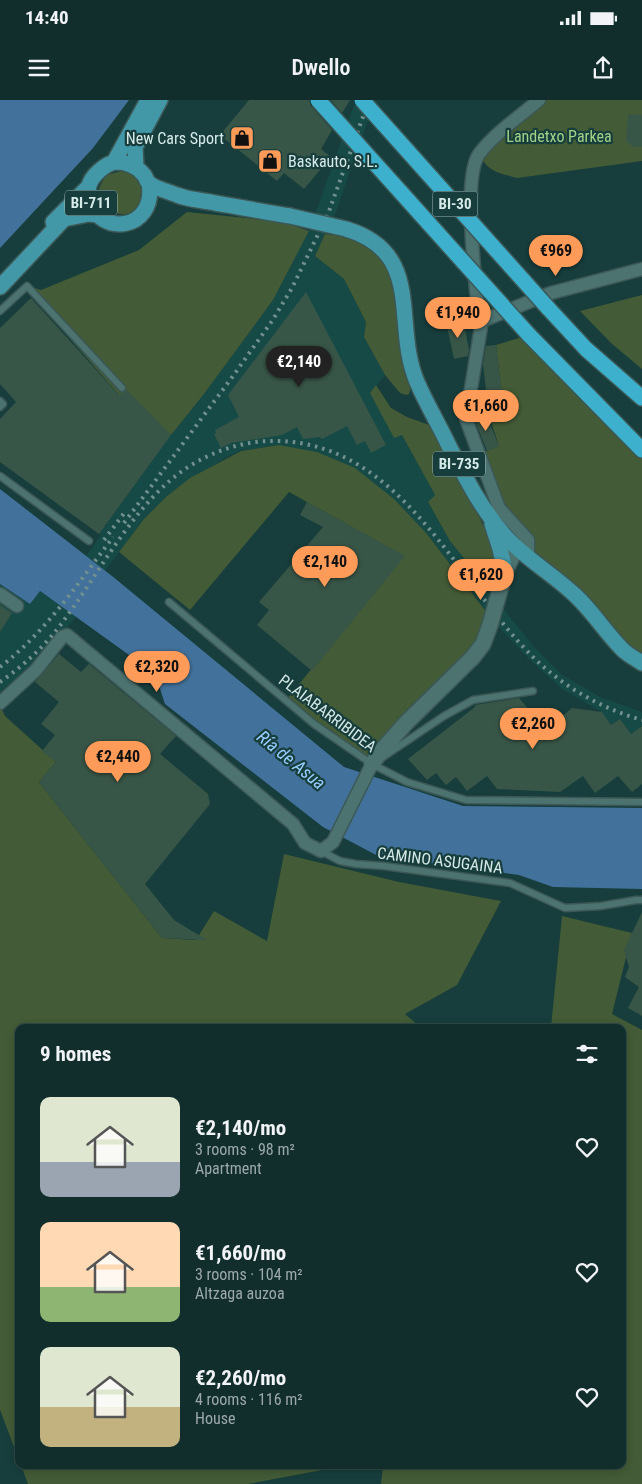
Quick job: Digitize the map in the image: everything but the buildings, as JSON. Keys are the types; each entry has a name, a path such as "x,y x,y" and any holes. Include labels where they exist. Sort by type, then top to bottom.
{"highway":[{"name":"BI-30","path":"318,100 529,335 582,389 642,441"},
{"name":"BI-30","path":"362,100 586,349 642,398"},
{"path":"582,389 642,450"}],"main road":[{"name":"BI-711","path":"0,276 88,186 99,171 114,162 148,100"},
{"path":"136,167 135,147 160,100"},
{"path":"114,162 126,163 136,167 144,174 149,183 151,194 149,204 180,196"},
{"path":"149,183 180,196"},
{"name":"BI-711","path":"88,186 92,207 106,221 115,224 126,224 136,220 144,214 149,204"},
{"name":"BI-735","path":"180,196 290,216 346,229 359,233 374,242 385,252 394,264 402,291 407,346 417,382 476,497 490,518 523,552 575,595 624,652 642,663"},
{"name":"BI-711","path":"0,287 64,219 88,214 98,215"},
{"path":"490,518 500,549 503,578"}],"street":[{"path":"0,703 36,670 62,637 67,635 293,824 305,843 321,850 333,842 370,767 381,751 406,723 473,657 483,644 503,578 523,552 528,540 499,508 466,419 482,321 478,313 470,202 473,168 478,155 538,100"},
{"path":"482,321 551,293 642,269"},
{"path":"0,594 17,606"}],"lane":[{"path":"0,311 27,286 122,388"},
{"path":"0,400 4,404 0,408"},
{"path":"0,476 89,541"},
{"name":"PLAIABARRIBIDEA","path":"170,602 314,724 370,767 407,782 466,800 642,802"},
{"path":"370,767 444,716 473,700 533,691"},
{"name":"CAMINO ASUGAINA","path":"321,850 340,861 356,864 510,883 565,908 601,906 642,900"}],"shaded area":[{"path":"356,100 375,100 336,212 315,256 344,279 366,322 364,337 385,375 370,393 402,435 435,495 428,503 450,541 534,647 561,674 600,697 642,712 642,726 631,734 620,719 611,725 602,712 562,689 529,659 498,626 427,534 279,445 240,451 225,458 166,497 144,519 105,571 86,556 101,535 99,534 171,435 204,394 273,300 309,231"},
{"path":"0,584 30,604 39,591 76,617 54,643 20,676 0,692"}],"green space":[{"name":"Landetxo Parkea","path":"544,100 642,100 642,161 517,178 498,173 486,165 483,161 488,152"},
{"path":"122,171 133,175 141,188 140,202 136,208 124,214 112,212 102,205 99,188 106,175"},
{"path":"187,212 284,222 309,231 273,300 204,394 171,435 119,395 33,296 27,286 41,290 139,250"},
{"path":"325,234 355,237 388,261 399,299 400,345 402,359 411,386 409,394 400,393 385,375 364,337 366,322 344,279 315,256"},
{"path":"642,295 642,369 611,343 580,311"},
{"path":"529,335 642,450 642,663 528,556 528,540 499,508 484,452 499,446 489,416 504,414 496,345"},
{"path":"376,385 391,408 407,417 432,426 472,501 492,545 496,560 493,594 450,541 428,502 435,495 402,435 394,438 370,393"},
{"path":"279,445 317,452 355,468 394,499 427,534 488,614 483,644 372,764 286,700 404,556 289,492 190,610 119,552 144,519 166,497 190,478 241,451"},
{"path":"0,705 5,716 56,762 39,782 162,938 196,940 214,911 267,941 284,854 399,882 501,901 457,985 405,1014 417,1024 15,1024 15,1449 0,1410"},
{"path":"562,916 632,933 612,1014 642,1030 642,1484 381,1484 383,1469 626,1469 626,1024 551,1024"},
{"path":"22,1469 328,1469 248,1484 28,1484"}],"water":[{"path":"0,100 129,100 93,148 0,248"},
{"name":"Ría de Asua","path":"0,489 112,576 344,767 463,806 642,808 642,889 553,887 519,875 378,856 323,827 165,704 159,686 143,665 40,591 30,604 0,584"}],"railway":[{"path":"124,523 233,376 272,321 292,288 328,214 369,100"},
{"path":"0,682 19,668 53,635 137,516 170,481 188,467 220,451 254,442 278,441 321,448 359,465 392,490 423,521 504,625 532,656 556,677 582,695 611,709 642,720"},
{"path":"104,540 125,512"},
{"path":"0,667 17,653 47,622 113,537"}],"place":[{"name":"New Cars Sport","path":"242,138"},
{"name":"Baskauto, S.L.","path":"270,161"}]}
